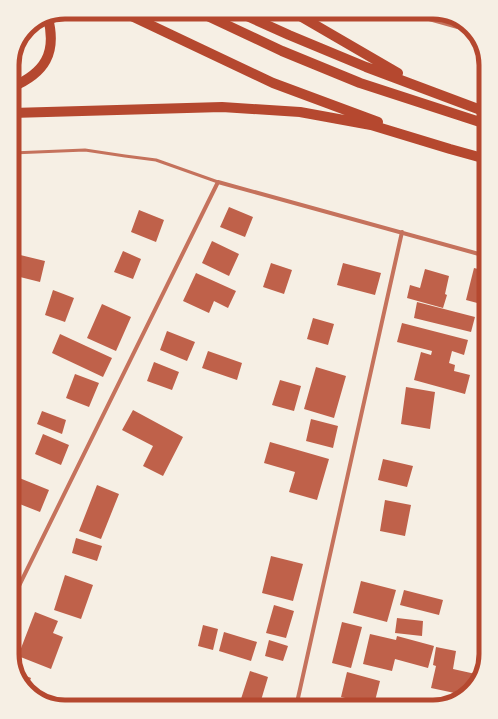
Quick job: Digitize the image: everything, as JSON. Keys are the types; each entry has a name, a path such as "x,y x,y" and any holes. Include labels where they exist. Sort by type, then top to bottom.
{"main road":[{"path":"138,19 273,83 387,125 479,153"},
{"path":"214,19 282,51 360,83 479,122"},
{"path":"254,19 366,67 479,109"},
{"path":"305,19 395,72 441,95"},
{"path":"19,84 35,75 46,60 51,48 52,33 49,22"},
{"path":"19,113 222,107 300,112 371,125 479,157"}],"street":[{"path":"429,19 459,27"},
{"path":"19,586 218,182 479,254"},
{"path":"298,700 402,232"}],"lane":[{"path":"19,153 85,150 156,160 218,182"}],"building":[{"path":"229,207 253,217 245,237 220,227"},
{"path":"139,210 164,220 156,242 131,232"},
{"path":"212,241 239,254 229,276 202,263"},
{"path":"123,251 141,259 133,279 114,272"},
{"path":"19,255 45,261 40,282 19,277"},
{"path":"271,263 292,270 284,294 263,287"},
{"path":"343,263 381,273 375,295 337,285"},
{"path":"474,268 479,269 479,303 466,300"},
{"path":"425,269 449,276 445,294 447,295 443,308 407,298 410,285 420,288"},
{"path":"196,273 236,291 228,308 214,301 209,313 183,301"},
{"path":"53,290 74,298 65,322 45,315"},
{"path":"417,302 475,317 471,332 414,318"},
{"path":"102,304 131,317 116,351 87,338"},
{"path":"313,318 334,324 328,345 307,339"},
{"path":"402,323 468,340 464,355 452,351 449,363 455,365 454,371 470,375 465,394 414,380 421,352 431,355 432,351 397,342"},
{"path":"167,331 195,342 187,361 160,350"},
{"path":"60,334 112,358 103,377 52,353"},
{"path":"208,351 242,363 237,380 202,368"},
{"path":"154,362 179,372 172,390 147,381"},
{"path":"316,367 346,376 334,418 304,409"},
{"path":"75,374 99,383 89,407 66,398"},
{"path":"280,380 301,386 294,411 272,405"},
{"path":"406,387 435,392 430,429 401,424"},
{"path":"133,410 183,437 163,476 143,466 153,446 122,430"},
{"path":"42,411 66,420 62,434 37,424"},
{"path":"311,419 338,426 333,448 306,441"},
{"path":"43,434 69,445 61,465 35,454"},
{"path":"270,442 329,459 317,500 289,492 295,472 264,463"},
{"path":"383,459 413,466 407,487 378,480"},
{"path":"19,478 49,490 40,512 19,504"},
{"path":"97,485 119,494 101,539 79,531"},
{"path":"385,500 411,505 405,536 380,531"},
{"path":"76,538 102,546 97,561 72,553"},
{"path":"271,556 303,564 293,601 262,593"},
{"path":"65,575 93,585 81,619 54,610"},
{"path":"361,581 396,590 387,622 353,613"},
{"path":"404,590 443,600 439,615 400,605"},
{"path":"274,605 294,611 286,638 266,633"},
{"path":"35,612 58,621 53,633 63,637 51,669 19,656"},
{"path":"397,618 423,621 422,636 395,633"},
{"path":"342,622 362,627 351,668 332,663"},
{"path":"203,625 218,629 213,650 198,646"},
{"path":"224,632 257,642 251,661 219,651"},
{"path":"370,634 396,640 397,636 434,646 428,668 395,659 392,671 363,664"},
{"path":"269,640 288,646 283,661 265,656"},
{"path":"436,647 456,651 453,669 474,674 466,687 457,693 431,688 436,666 433,665"},
{"path":"250,671 268,677 261,700 241,700"},
{"path":"347,672 380,681 375,700 353,700 341,697"},
{"path":"24,675 31,678 29,682"}]}
